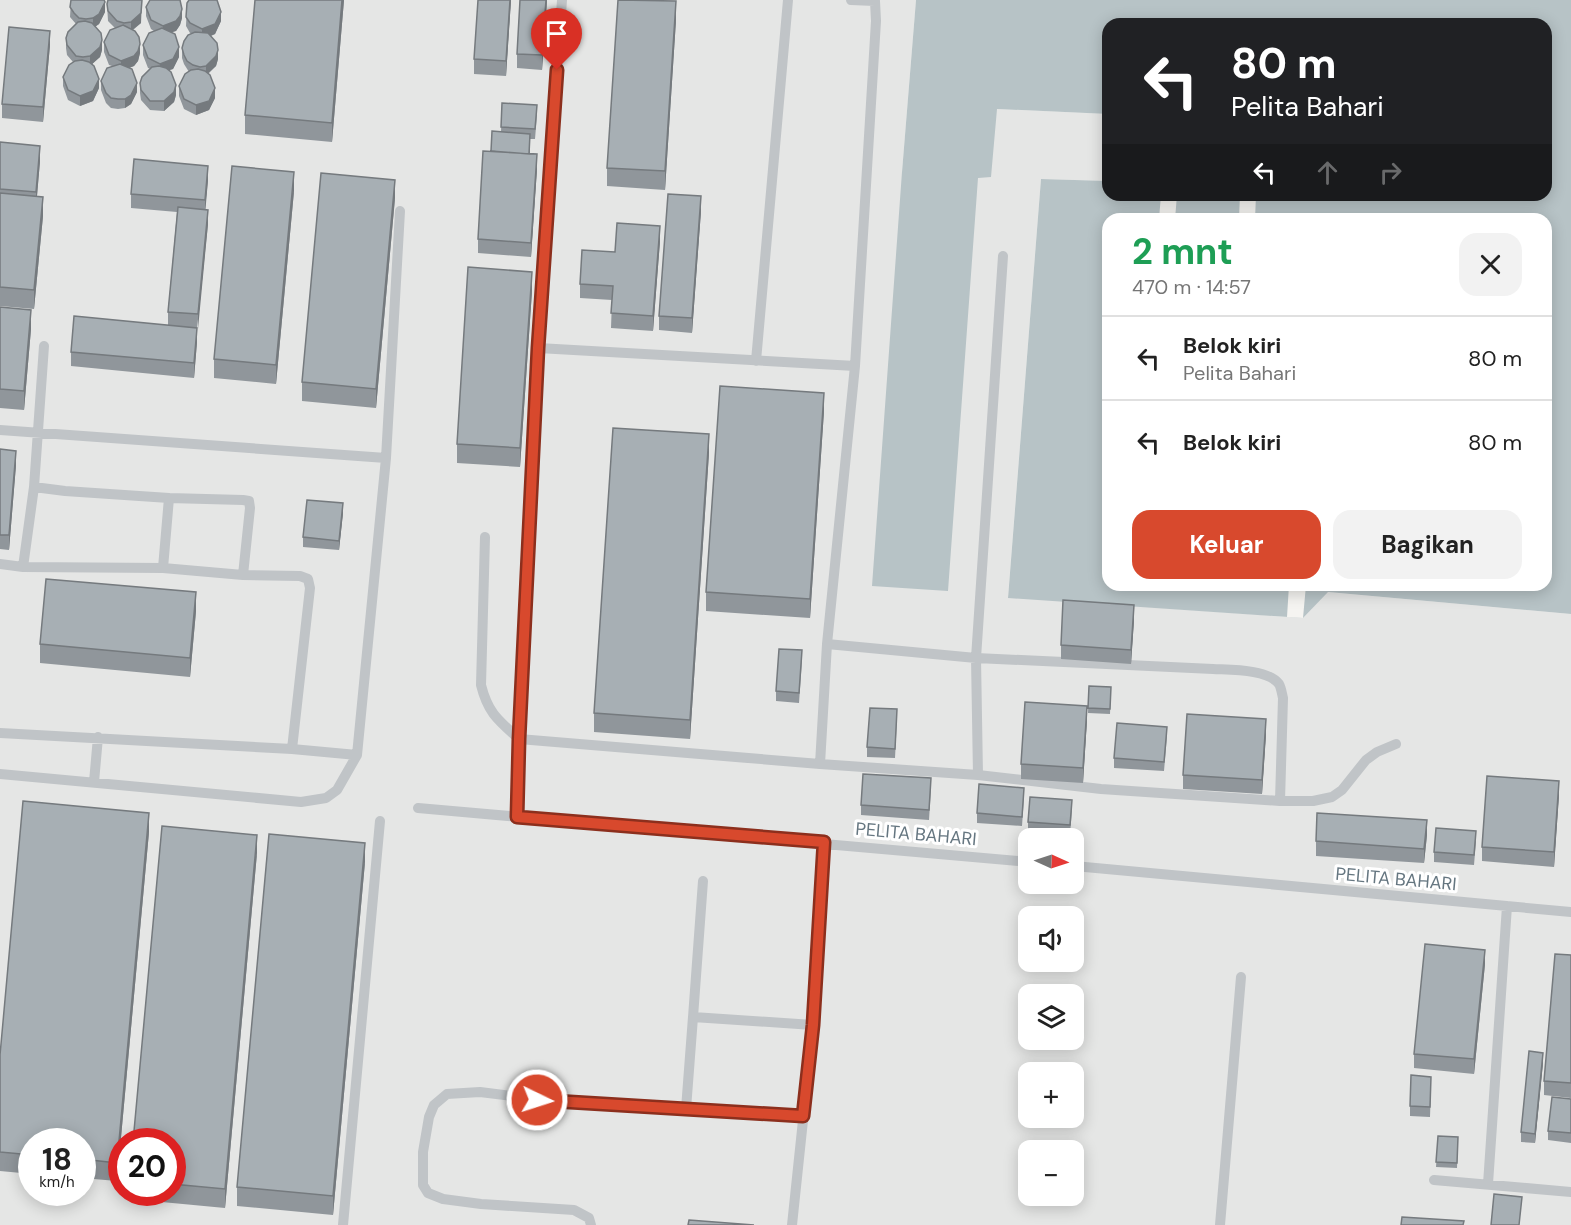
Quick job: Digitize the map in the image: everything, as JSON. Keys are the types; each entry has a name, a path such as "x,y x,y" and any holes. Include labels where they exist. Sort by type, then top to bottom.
{"lane":[{"path":"517,817 538,348 562,0"},
{"path":"756,361 788,0"},
{"path":"820,764 827,644 855,366 876,21 875,0 851,0"},
{"path":"0,774 301,802 326,798 338,790 357,755 386,458 400,211"},
{"path":"978,775 976,658 1003,256"},
{"path":"23,567 34,487 36,433 44,346"},
{"path":"538,348 855,366"},
{"path":"0,430 386,458"},
{"path":"34,487 169,498 249,501 243,575"},
{"path":"162,568 169,498"},
{"path":"485,537 481,685 492,715 519,739 978,775 1101,789 1280,801 1314,801 1332,797 1342,790 1366,760 1377,752 1396,744"},
{"path":"0,564 23,567 162,568 243,575 300,576 308,579 310,588 292,749"},
{"path":"827,644 976,658 1213,669 1252,672 1268,676 1279,684 1283,698 1280,801"},
{"path":"0,733 99,737 357,755"},
{"path":"94,782 99,737"},
{"name":"PELITA BAHARI","path":"418,808 824,842 1018,861"},
{"path":"343,1225 380,821"},
{"path":"792,1225 813,1025 824,842"},
{"name":"PELITA BAHARI","path":"1084,867 1571,912"},
{"path":"686,1109 703,881"},
{"path":"1488,1184 1507,906"},
{"path":"1220,1225 1241,977"},
{"path":"693,1017 813,1025"},
{"path":"591,1225 589,1218 574,1210 481,1204 442,1199 428,1193 423,1185 423,1152 429,1117 434,1105 447,1094 480,1092 537,1100 803,1116"},
{"path":"1434,1180 1571,1192"}],"shaded area":[{"path":"0,0 916,0 902,172 997,109 1102,114 1102,181 1041,179 1008,597 1303,618 1327,592 1571,614 1571,1225 0,1225"},
{"path":"916,0 1571,0 1571,614 1328,592 1303,618 1008,598 1041,179 1102,181 1102,201 1552,201 1552,18 1102,18 1102,114 997,109 991,177 978,178 948,591 872,586"}],"pier":[{"path":"1160,201 1176,201 1176,213 1160,213"},
{"path":"1240,201 1256,201 1255,213 1239,213"},
{"path":"1289,591 1305,591 1303,618 1287,617"}],"building":[{"path":"71,0 104,0 105,2 99,14 86,19 79,18 74,13 70,7"},
{"path":"108,0 142,0 141,13 131,22 117,21 108,11"},
{"path":"150,0 180,0 182,9 180,16 176,21 163,26 151,20 146,7"},
{"path":"189,0 217,0 221,12 215,24 202,29 190,23 186,17"},
{"path":"255,0 342,0 332,123 245,115"},
{"path":"478,0 510,0 506,61 474,59"},
{"path":"520,0 546,0 542,55 517,54"},
{"path":"618,0 676,1 665,171 607,168"},
{"path":"78,22 92,23 101,33 102,40 100,47 90,56 76,56 67,45 66,38 68,32"},
{"path":"123,25 135,31 140,44 134,56 121,61 109,55 104,42 110,30"},
{"path":"9,27 50,31 43,107 2,104"},
{"path":"162,28 175,34 179,47 173,59 160,64 148,58 143,45 149,33"},
{"path":"195,32 208,33 217,43 216,56 206,66 193,65 184,55 182,48 184,41 188,35"},
{"path":"82,60 94,66 99,79 93,91 80,96 68,90 63,77 69,65"},
{"path":"120,64 132,69 137,83 131,95 125,99 111,98 101,81 107,68"},
{"path":"159,66 171,72 176,85 174,92 164,101 150,101 141,90 140,83 142,77 152,67"},
{"path":"198,69 210,75 215,88 209,101 196,105 184,99 179,86 185,74"},
{"path":"502,103 537,105 535,129 501,127"},
{"path":"492,131 530,134 529,154 491,151"},
{"path":"0,142 40,146 36,192 0,189"},
{"path":"483,151 537,154 531,243 478,239"},
{"path":"134,159 208,166 205,200 131,194"},
{"path":"232,166 294,172 276,365 214,359"},
{"path":"321,173 395,180 376,389 302,382"},
{"path":"0,193 43,197 34,290 0,287"},
{"path":"668,194 701,196 692,318 659,316"},
{"path":"178,207 208,210 198,314 168,312"},
{"path":"617,223 660,226 653,316 611,313 613,286 580,284 582,250 615,252"},
{"path":"468,267 532,272 520,448 457,444"},
{"path":"0,307 31,310 24,391 0,389"},
{"path":"74,316 197,328 194,363 71,352"},
{"path":"720,386 824,393 810,599 706,592"},
{"path":"613,428 709,434 690,720 594,713"},
{"path":"0,449 16,451 9,535 0,535"},
{"path":"307,500 343,503 339,541 303,537"},
{"path":"46,579 196,592 190,658 40,644"},
{"path":"1063,600 1134,605 1131,650 1061,645"},
{"path":"779,649 802,650 799,693 776,691"},
{"path":"1089,686 1111,687 1110,709 1088,708"},
{"path":"1025,702 1087,706 1083,768 1021,764"},
{"path":"870,708 897,709 895,749 867,747"},
{"path":"1187,714 1266,719 1262,780 1183,775"},
{"path":"1117,723 1167,727 1164,762 1114,758"},
{"path":"863,774 931,778 929,810 861,805"},
{"path":"1487,776 1559,781 1554,852 1482,847"},
{"path":"979,784 1024,788 1022,817 977,813"},
{"path":"1030,797 1072,800 1070,825 1028,822"},
{"path":"23,801 149,813 120,1128 108,1128 108,1162 96,1161 96,1128 18,1128 18,1154 0,1152 0,1055"},
{"path":"1317,813 1427,820 1424,849 1316,841"},
{"path":"162,826 257,835 225,1189 186,1185 186,1128 134,1128"},
{"path":"1436,828 1476,831 1474,855 1434,852"},
{"path":"269,834 365,843 333,1196 237,1187"},
{"path":"1425,944 1485,950 1474,1059 1414,1054"},
{"path":"1555,954 1571,955 1571,1083 1544,1081"},
{"path":"1529,1051 1543,1053 1535,1134 1521,1132"},
{"path":"1411,1075 1431,1077 1430,1107 1410,1106"},
{"path":"1552,1097 1571,1099 1571,1133 1548,1131"},
{"path":"1438,1136 1458,1137 1457,1163 1436,1162"},
{"path":"1494,1194 1522,1197 1519,1225 1491,1225"},
{"path":"1402,1217 1464,1221 1463,1225 1401,1225"},
{"path":"689,1220 754,1225 688,1225"}],"route":[{"path":"537,1100 803,1116 813,1025 824,842 517,817 538,348 557,70"}]}
